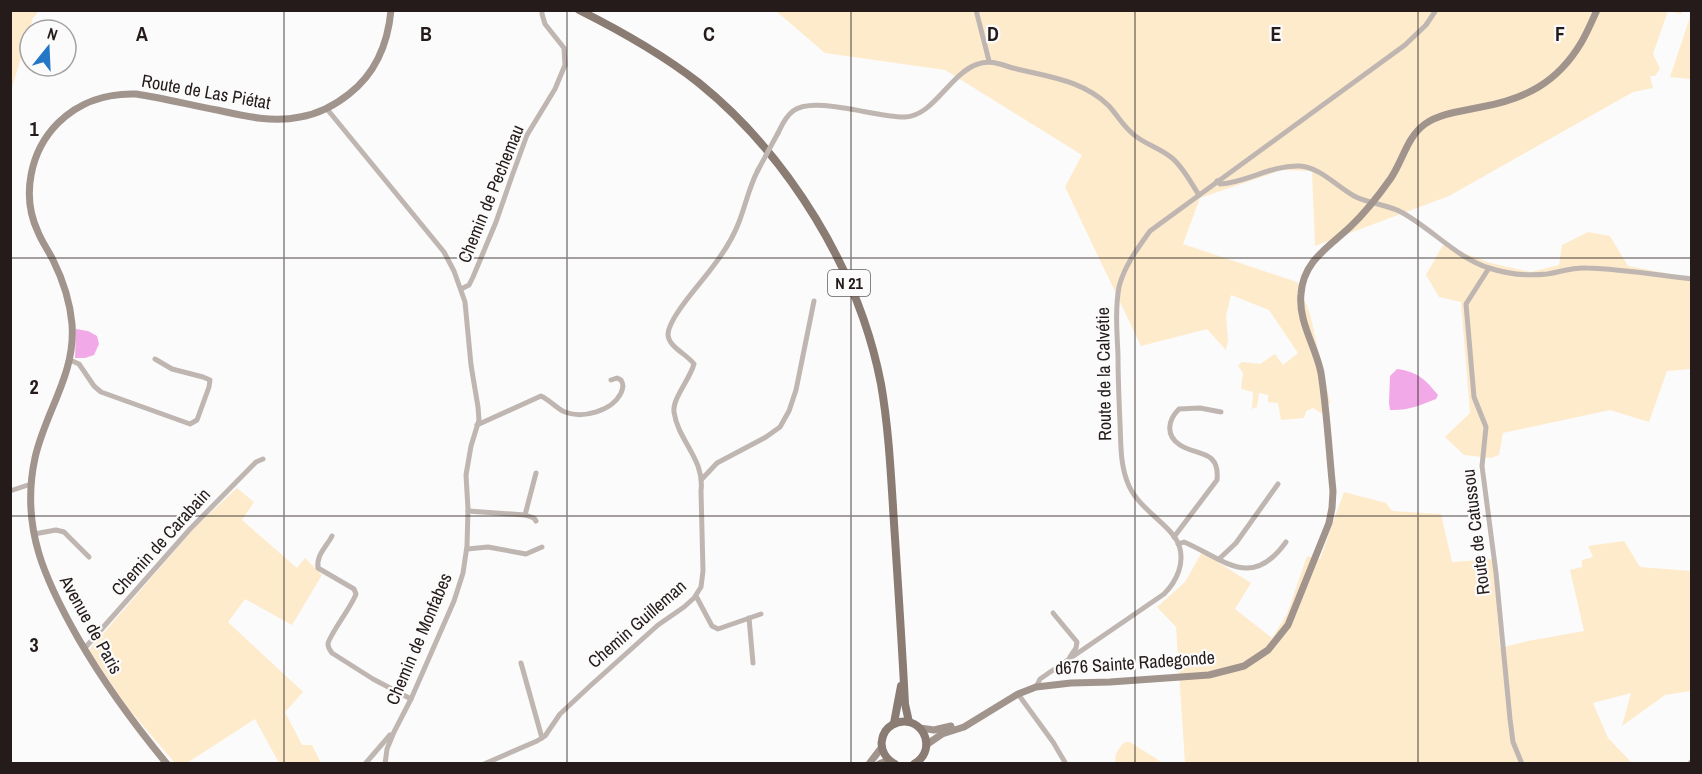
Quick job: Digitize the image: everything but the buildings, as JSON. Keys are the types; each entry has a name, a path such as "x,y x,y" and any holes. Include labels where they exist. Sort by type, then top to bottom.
{"main road":[{"name":"Route de Las Piétat","path":"31,483 42,434 62,389 70,360 72,326 66,290 32,216 30,199 32,167 44,140 63,118 90,102 120,93 151,96 242,116 262,118 298,118 327,109 357,88 368,76 386,42 391,10"},
{"name":"N 21","path":"579,10 636,40 667,60 699,84 731,113 756,139 796,189 816,219 850,285 864,322 880,383 891,469 905,704 909,722"},
{"name":"d676 Sainte Radegonde","path":"979,718 1018,694 1036,687 1071,682 1110,682 1209,675 1244,666 1268,650 1288,625 1329,523 1333,500 1321,371 1302,312 1301,293 1307,270 1318,254 1351,227 1373,203 1395,172 1413,135 1425,123 1447,114 1494,105 1525,95 1547,83 1580,44 1597,10"},
{"name":"Avenue de Paris","path":"31,483 30,503 34,534 41,564 59,604 113,695 167,764"},
{"name":"N 21","path":"894,723 903,670"},
{"path":"892,762 885,754 882,740 884,733 894,723 909,722 920,728 934,730 979,718"},
{"path":"926,745 942,734 964,727 979,718"},
{"path":"914,764 922,757 926,745 926,739 920,728"},
{"path":"869,764 882,747"},
{"path":"879,764 892,762"}],"street":[{"name":"Chemin de Pechemau","path":"461,289 469,285 473,277 496,222 527,135 555,89 565,65 564,48 545,24 543,10"},
{"path":"976,10 989,61 1066,81 1089,91 1108,106 1133,134 1172,158 1199,195"},
{"name":"Route de la Calvétie","path":"1036,687 1040,679 1164,594 1173,585 1179,571 1182,557 1178,544 1130,488 1122,460 1117,302 1120,284 1130,259 1150,231 1405,45 1426,25 1436,10"},
{"name":"Chemin Guilleman","path":"484,764 542,738 560,714 576,698 658,625 684,607 696,596 701,587 703,571 702,479 673,411 694,364 672,344 668,336 669,328 711,270 738,225 749,189 784,119 794,110 813,105 908,117 932,103 962,72 976,64 989,61"},
{"name":"Chemin de Pechemau","path":"327,109 444,252 454,271 465,302 478,407 477,425"},
{"path":"1217,181 1220,184 1228,183 1269,169 1307,167 1317,171 1354,196 1399,210 1423,225 1470,261 1489,268 1531,275 1569,268 1588,268 1692,279"},
{"name":"Route de Catussou","path":"1489,268 1466,304 1474,397 1486,427 1482,466 1496,573 1510,719 1513,742 1521,764"},
{"path":"702,479 717,463 780,427 789,411 796,390 814,301"},
{"path":"70,360 79,364 101,392 190,424 194,423 209,387 209,379 172,369 155,358"},
{"path":"477,425 542,396 564,412 602,411 614,403 622,390 621,380 616,378 611,380"},
{"path":"1174,537 1217,480 1217,474 1214,462 1208,456 1179,445 1172,437 1170,422 1179,409 1200,408 1221,412"},
{"name":"Chemin de Monfabes","path":"385,764 387,749 394,732 411,699 464,573 468,511 466,476 477,425"},
{"name":"Chemin de Carabain","path":"84,649 190,529 256,462 262,459"},
{"path":"525,514 536,473"},
{"path":"10,491 31,483"},
{"path":"1219,559 1236,543 1278,484"},
{"path":"468,511 525,514 536,521"},
{"path":"34,534 56,530 64,532 89,558"},
{"path":"332,536 320,555 318,568 354,589 356,594 329,639 329,648 373,679 411,699"},
{"path":"1178,544 1184,542 1240,568 1255,568 1270,559 1286,542"},
{"path":"467,549 488,548 526,554 542,547"},
{"path":"696,596 712,626 718,629 761,614"},
{"path":"1053,613 1077,643 1070,658"},
{"path":"749,618 753,663"},
{"path":"521,663 542,738"},
{"path":"1018,694 1066,764"},
{"path":"365,764 394,732"}],"shaded area":[{"path":"11,10 39,11 33,18 18,18 18,68 11,91"},
{"path":"776,11 1668,11 1653,54 1660,69 1655,76 1650,76 1653,88 1633,92 1449,196 1315,246 1312,171 1282,170 1200,198 1183,244 1297,282 1310,314 1330,402 1321,413 1313,408 1306,411 1304,418 1281,420 1278,403 1268,402 1268,395 1259,393 1257,407 1252,409 1253,392 1241,389 1243,373 1238,366 1242,362 1260,364 1275,354 1283,365 1298,353 1269,310 1231,295 1226,316 1228,340 1226,350 1207,329 1141,346 1065,187 1082,155 945,70 825,53"},
{"path":"1691,14 1691,79 1670,77"},
{"path":"1588,232 1610,236 1628,266 1691,278 1691,369 1667,371 1649,422 1610,410 1503,433 1499,455 1491,458 1464,455 1445,437 1470,413 1461,302 1439,297 1426,275 1443,245 1490,263 1531,272 1559,265 1562,245"},
{"path":"76,329 88,331 97,336 99,344 94,355 75,358"},
{"path":"1397,369 1421,377 1438,395 1436,399 1408,409 1390,410 1390,376"},
{"path":"237,488 254,502 242,520 297,568 305,558 322,575 292,625 245,599 228,622 303,692 285,712 302,745 312,745 321,763 279,763 255,719 187,763 175,763 127,707 89,650 195,527"},
{"path":"1344,492 1386,503 1392,511 1441,514 1452,562 1493,559 1500,648 1584,631 1570,570 1582,567 1582,560 1593,557 1588,546 1624,541 1640,567 1691,571 1691,691 1665,695 1622,726 1631,693 1593,703 1608,738 1632,763 1185,763 1176,627 1157,607 1185,582 1202,552 1251,583 1235,609 1272,638 1287,614 1307,556 1320,559"},
{"path":"1125,742 1130,742 1163,763 1116,763 1117,751"}]}
